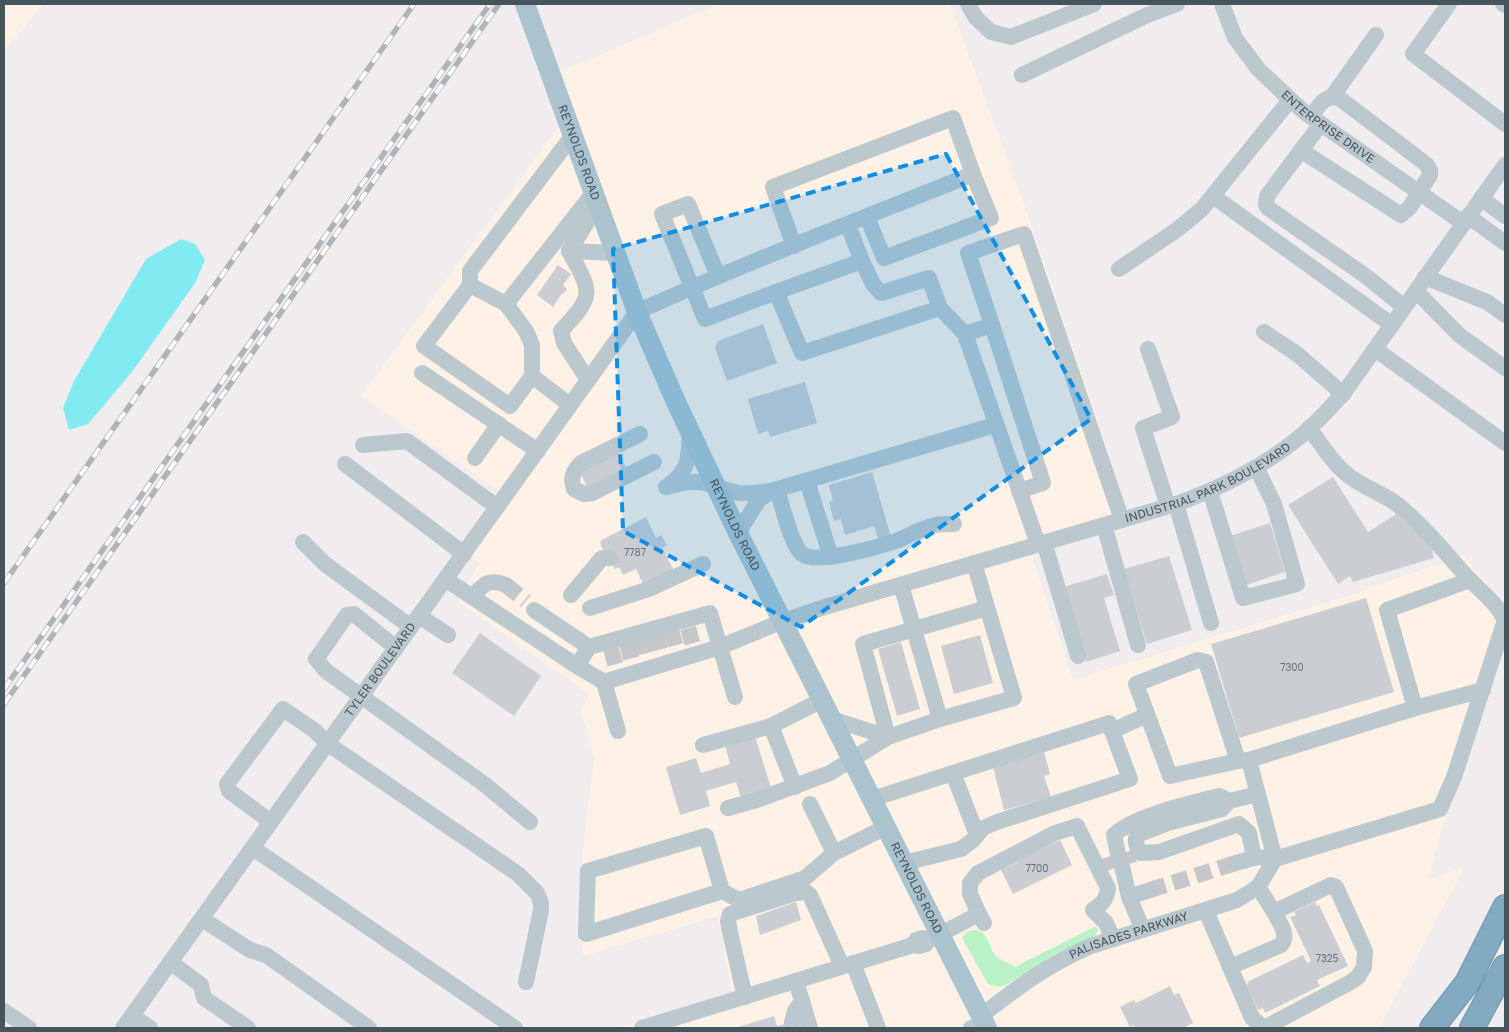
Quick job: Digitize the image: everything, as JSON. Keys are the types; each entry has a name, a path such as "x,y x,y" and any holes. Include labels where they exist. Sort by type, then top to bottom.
{"highway":[{"path":"1432,1028 1467,983 1505,907"},
{"path":"1472,1028 1505,967"}],"main road":[{"name":"REYNOLDS ROAD","path":"525,4 637,312 690,432 738,533 904,863 927,940 981,1024"}],"street":[{"path":"968,4 976,18 991,32 1011,37 1094,4"},
{"path":"1022,75 1145,16 1177,4"},
{"name":"ENTERPRISE DRIVE","path":"1222,4 1235,38 1259,70 1290,100 1419,192 1505,243"},
{"path":"1449,4 1413,54 1505,124"},
{"path":"1332,97 1376,35"},
{"path":"1302,149 1308,155 1401,215 1410,207 1430,174 1430,170 1426,164 1338,98 1332,97 1320,104 1316,120 1302,149 1267,196 1266,204 1268,208 1367,278 1404,307"},
{"path":"1119,269 1178,229 1202,209 1290,100"},
{"path":"794,246 773,187 953,118 991,218 884,258 868,217"},
{"path":"470,285 506,304 526,331 532,345 532,376 510,406 424,346 470,285 470,271 573,135"},
{"name":"INDUSTRIAL PARK BOULEVARD","path":"644,665 694,650 720,647 783,621 1172,505 1210,491 1242,476 1276,455 1309,428 1343,394 1505,165"},
{"path":"637,312 718,276 973,174"},
{"path":"1213,196 1392,325"},
{"path":"570,251 596,198"},
{"path":"506,304 596,198"},
{"path":"1481,198 1505,216"},
{"path":"718,276 688,204 662,214 706,319 862,261"},
{"path":"848,224 862,261 873,284 881,293 928,278 940,308 965,334 1019,491 1041,543 1078,656"},
{"path":"1019,491 1043,483 968,254 1024,234 1122,520"},
{"path":"570,251 616,253"},
{"path":"570,251 584,278 587,296 581,309 561,331 564,343 588,380"},
{"path":"1420,284 1487,302 1505,315"},
{"path":"1420,284 1459,335 1505,368"},
{"path":"776,292 802,353 940,308"},
{"name":"TYLER BOULEVARD","path":"128,1022 637,312"},
{"path":"965,334 992,325"},
{"path":"1264,332 1297,354 1343,394"},
{"path":"1148,349 1172,417 1143,428 1172,505 1211,622"},
{"path":"1375,349 1505,443"},
{"path":"422,373 538,450"},
{"path":"532,376 570,406"},
{"path":"475,458 499,424"},
{"path":"690,432 688,463 685,470 679,478 666,487 684,482 694,482 706,483 716,488 749,493 774,490 807,481 996,425"},
{"path":"1236,863 1257,857 1275,859 1440,809 1454,777 1505,620 1500,609 1470,580 1439,544 1397,504 1347,475 1309,428"},
{"path":"640,434 581,463 572,475 574,489 584,494 592,493 654,462"},
{"path":"363,445 407,441 497,507"},
{"path":"345,464 464,554"},
{"path":"1210,491 1243,598 1297,584 1274,504 1256,467"},
{"path":"807,481 831,557"},
{"path":"738,533 758,501 774,490"},
{"path":"774,490 795,546 802,554 808,557 831,557 894,542 935,525 954,524"},
{"path":"1104,525 1138,645"},
{"path":"303,542 325,564 415,622 448,635"},
{"path":"571,595 602,558 610,558"},
{"path":"728,808 757,800 830,773 888,737 1014,698 974,563"},
{"path":"590,608 649,590 703,564"},
{"path":"446,579 577,666 644,665 618,731"},
{"path":"1415,708 1387,610 1470,580"},
{"path":"472,596 489,582 496,581 506,585"},
{"path":"901,585 940,720"},
{"path":"520,628 533,608 590,647"},
{"path":"888,737 863,644 987,608"},
{"path":"577,666 590,647 687,624 710,613 735,697"},
{"path":"396,648 354,614 347,615 316,659 326,671 484,784 530,822"},
{"path":"1275,859 1258,794 1243,761 1206,662 1198,660 1136,684 1170,776 1243,761 1415,708 1483,690"},
{"path":"704,745 771,726 822,700"},
{"path":"272,822 229,791 227,784 284,709 314,730 328,744 518,874 537,893 541,910 526,982"},
{"path":"1112,731 1147,715"},
{"path":"832,719 888,737"},
{"path":"872,799 1109,722 1130,779 997,822 983,828 962,849 904,863"},
{"path":"771,726 795,786"},
{"path":"953,773 976,835"},
{"path":"1254,858 1249,833 1239,824 1159,852 1141,853 1135,840 1137,835 1168,823 1222,809 1229,801 1258,794"},
{"path":"1143,930 1128,891 1131,874 1119,861 1114,835 1121,828 1172,808 1219,796 1229,801"},
{"path":"810,804 834,853"},
{"path":"642,1028 927,940 982,918 970,894 970,883 978,873 1055,833 1077,826 1108,888 1107,896 1102,904 1093,910 1106,923 1113,940"},
{"path":"722,891 706,836 588,871 586,934 722,891 739,900 805,878 834,853 886,827"},
{"path":"253,848 514,1028"},
{"name":"PALISADES PARKWAY","path":"981,1024 1048,967 1071,955 1237,900 1258,887 1275,859"},
{"path":"1206,911 1252,1018 1263,1027 1351,982 1364,968 1365,951 1336,887 1333,885 1274,912"},
{"path":"1230,968 1284,942 1283,930 1258,887"},
{"path":"1128,891 1150,890"},
{"path":"745,997 728,921 730,914 796,893 806,892 810,895 848,965 878,1028"},
{"path":"202,919 250,950 266,955 370,1028"},
{"path":"170,962 201,985 204,998 248,1028"},
{"path":"796,981 810,1028"},
{"path":"792,1022 795,1010 802,1001"},
{"path":"4,1011 30,1028"},
{"path":"128,1022 150,1028"}],"highlighted area":[{"path":"946,154 1091,419 801,627 623,531 613,249"}],"shaded area":[{"path":"4,4 44,4 4,51"},
{"path":"719,4 950,4 1025,207 1128,511 786,614 648,324 555,74"},
{"path":"562,122 653,363 983,1028 616,1028 732,992 718,916 583,956 581,867 594,759 581,709 590,695 458,601 479,564 461,543 498,490 361,396"},
{"path":"1463,555 1505,605 1505,643 1441,830 1429,879 1464,868 1379,1028 992,1028 790,623 1032,556 1073,680 1342,598"}],"green space":[{"path":"1096,926 1098,930 1095,936 1058,952 1000,987 988,984 962,938 969,931 980,931 986,937 994,954 1015,967"}],"water":[{"path":"181,239 195,244 205,260 195,283 132,372 88,424 69,430 63,408 74,381 146,259"}],"building":[{"path":"558,265 571,274 563,285 567,289 553,307 537,295"},
{"path":"763,324 777,363 727,381 715,348 718,341"},
{"path":"805,382 817,423 770,437 768,431 758,434 748,399"},
{"path":"618,451 627,470 587,487 579,470"},
{"path":"872,472 891,537 879,541 874,526 845,535 841,519 834,521 829,502 833,501 829,485"},
{"path":"1333,477 1368,532 1396,514 1431,546 1434,558 1353,582 1350,576 1338,584 1288,505"},
{"path":"646,517 656,538 661,535 667,545 662,548 675,572 644,586 636,569 623,575 619,567 615,569 605,549 603,550 600,541"},
{"path":"1270,523 1285,572 1246,585 1230,536"},
{"path":"1169,556 1192,630 1147,644 1124,569"},
{"path":"1107,574 1114,595 1104,598 1120,651 1086,662 1063,587"},
{"path":"1366,598 1394,692 1239,738 1211,644"},
{"path":"480,633 541,676 514,716 452,673"},
{"path":"980,635 993,683 954,694 941,646"},
{"path":"901,642 920,709 897,716 878,649"},
{"path":"755,736 772,791 742,801 736,782 706,791 710,806 680,815 666,767 696,758 701,773 730,764 725,745"},
{"path":"1044,752 1050,774 1044,776 1051,797 1004,810 993,767"},
{"path":"1060,840 1072,865 1013,894 1001,870 1018,862 1016,858 1035,852"},
{"path":"796,902 801,920 760,935 756,916"},
{"path":"1315,902 1317,906 1319,905 1348,966 1317,980 1320,986 1265,1013 1263,1008 1258,1010 1246,985 1248,984 1247,982 1303,955 1307,963 1311,961 1290,917 1296,915 1294,912"},
{"path":"1170,986 1174,995 1179,993 1193,1023 1183,1028 1135,1028 1133,1025 1130,1027 1120,1007 1134,1000 1136,1003"},
{"path":"774,1016 777,1026 802,1019 805,1028 735,1028"}],"tunnel":[{"path":"506,585 526,601"},
{"path":"688,628 693,645"},
{"path":"671,630 677,650"},
{"path":"656,634 661,655"},
{"path":"641,638 647,659"},
{"path":"627,643 632,662"},
{"path":"611,649 616,667"},
{"path":"1126,852 1129,864"},
{"path":"1108,857 1112,869"},
{"path":"1150,890 1236,863"}],"railway":[{"path":"4,583 414,4"},
{"path":"4,689 490,4"},
{"path":"4,704 499,4"}]}
